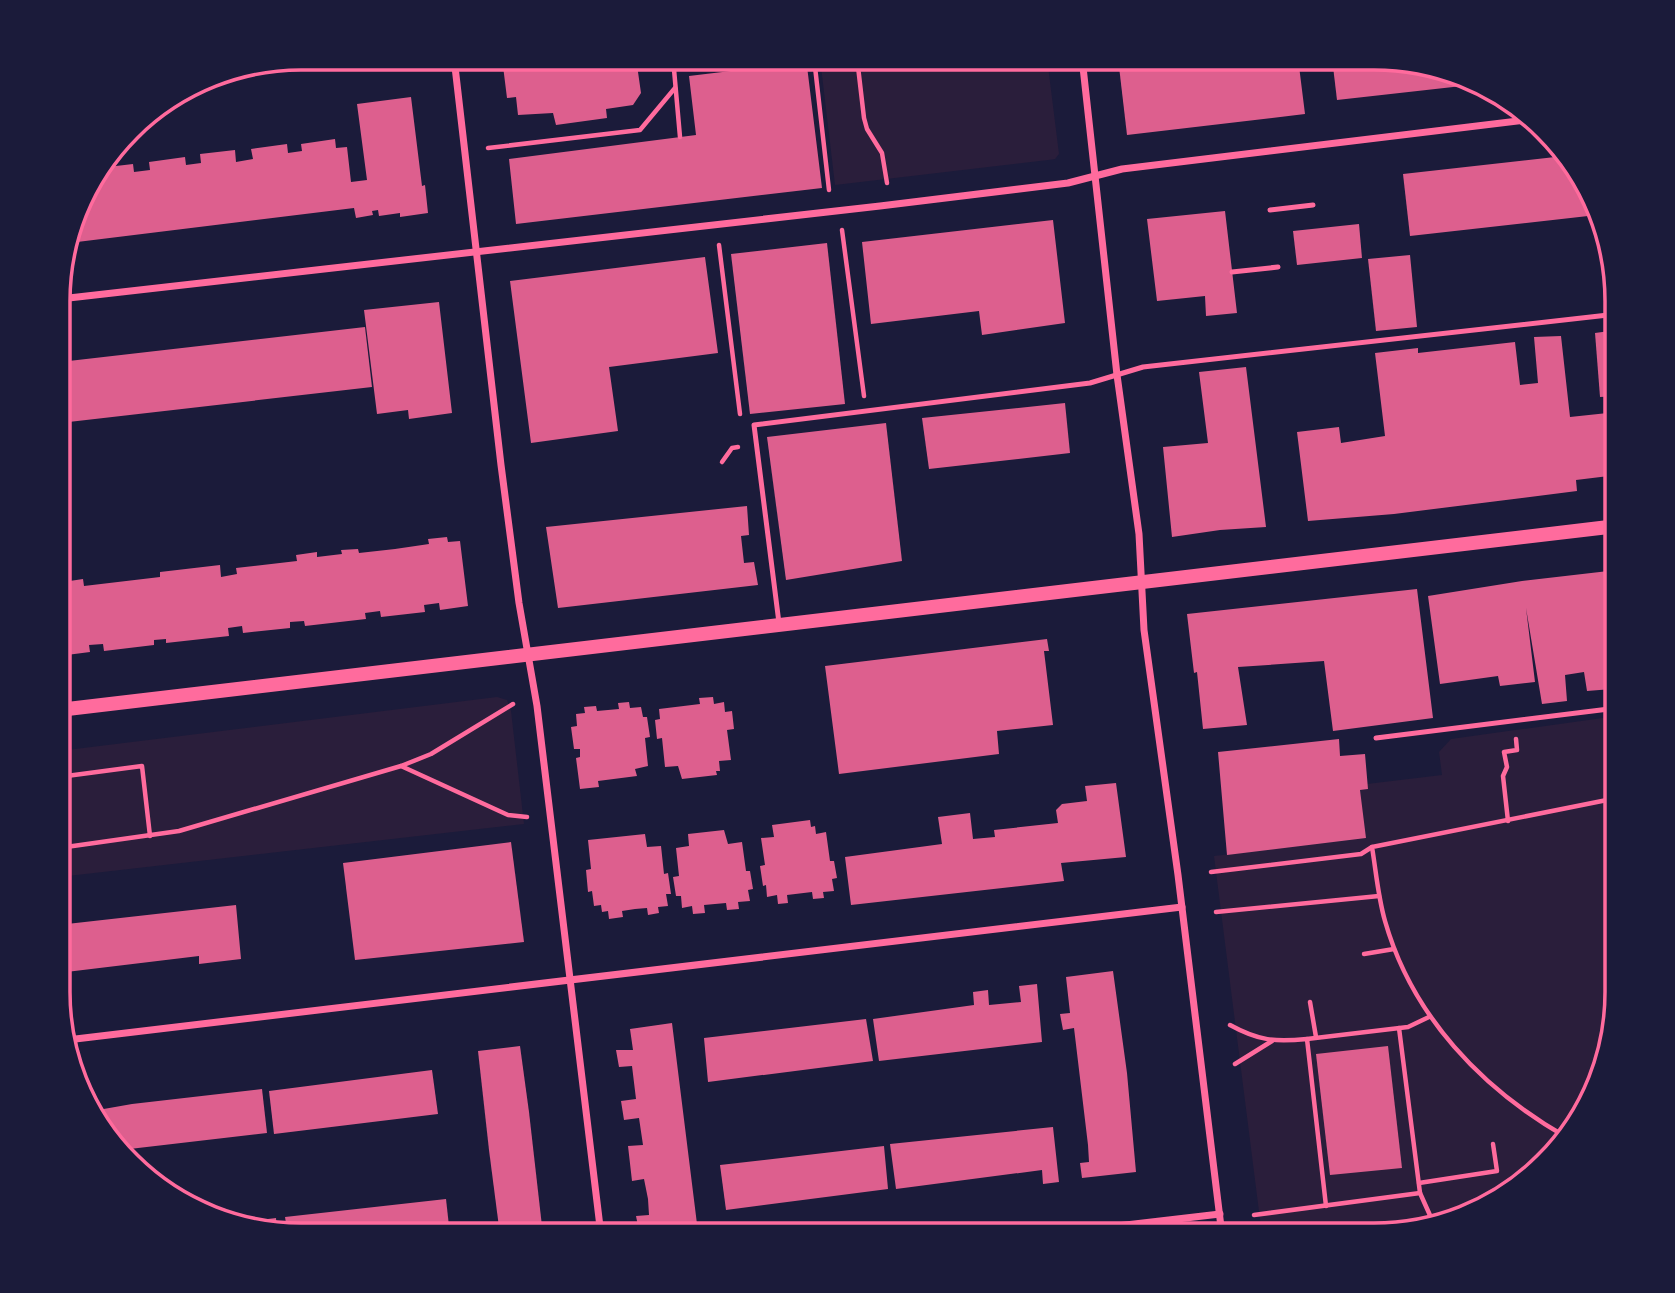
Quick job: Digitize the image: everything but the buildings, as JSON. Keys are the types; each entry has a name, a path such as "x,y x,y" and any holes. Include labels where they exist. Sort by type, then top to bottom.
{"main road":[{"path":"70,709 1605,527"}],"street":[{"path":"455,70 505,500 537,706 600,1223"},
{"path":"1083,70 1117,376 1139,534 1144,630 1221,1223"},
{"path":"70,298 894,205 1068,183 1122,169 1518,121"},
{"path":"75,1039 1182,907"},
{"path":"1143,1223 1220,1214"}],"lane":[{"path":"1270,210 1314,205"},
{"path":"1232,272 1278,267"},
{"path":"779,626 754,425 1090,383 1143,367 1605,315"},
{"path":"1376,738 1605,710"}],"path":[{"path":"674,70 680,137"},
{"path":"815,70 829,190"},
{"path":"858,70 864,118 867,129 882,153 887,183"},
{"path":"488,148 639,130 675,88"},
{"path":"842,230 865,403"},
{"path":"719,245 740,414"},
{"path":"70,847 150,836 206,824 401,766 431,754 513,704"},
{"path":"1508,821 1503,776 1507,767 1504,752 1517,750 1514,721"},
{"path":"70,776 142,766 150,836"},
{"path":"401,766 508,815 527,817"},
{"path":"1211,872 1361,854 1372,847 1605,801"},
{"path":"1372,847 1379,896 1394,949 1429,1017 1455,1050 1484,1078 1532,1117 1557,1132"},
{"path":"1216,912 1379,896"},
{"path":"1364,954 1394,949"},
{"path":"1310,1002 1315,1037"},
{"path":"1230,1025 1244,1033 1272,1041 1399,1028 1429,1017"},
{"path":"1399,1028 1420,1193 1430,1216"},
{"path":"1307,1039 1326,1206"},
{"path":"1235,1064 1272,1041"},
{"path":"1314,1103 1322,1102"},
{"path":"1419,1183 1497,1171 1493,1144"},
{"path":"1254,1215 1420,1193"}],"shaded area":[{"path":"821,70 1048,70 1059,154 1055,159 835,185"},
{"path":"497,697 507,700 511,711 524,824 70,876 70,750"},
{"path":"1605,718 1605,1007 1597,1052 1587,1081 1566,1121 1537,1155 1503,1184 1449,1211 1404,1221 1374,1223 1260,1223 1214,856 1366,838 1360,790 1368,789 1367,784 1442,775 1439,752 1451,739"}]}
